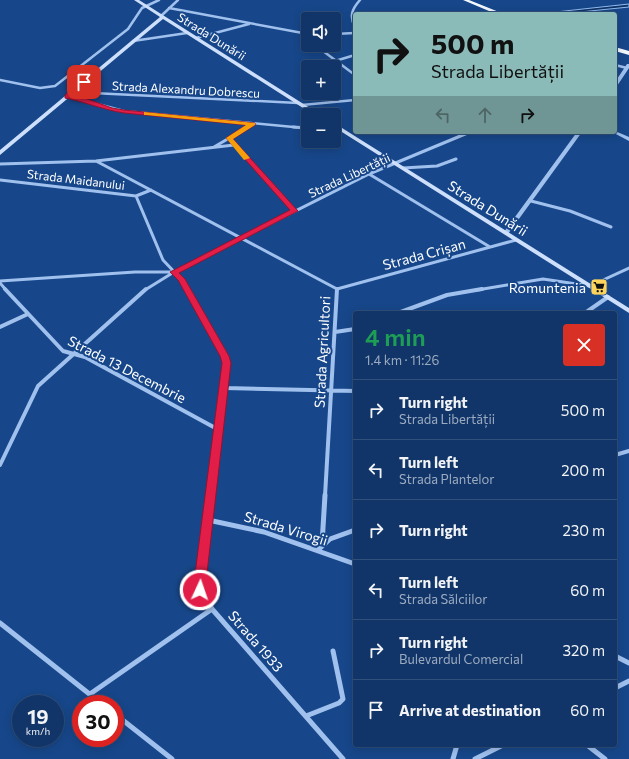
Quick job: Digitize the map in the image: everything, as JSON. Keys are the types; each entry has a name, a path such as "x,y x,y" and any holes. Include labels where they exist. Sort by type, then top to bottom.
{"highway":[{"path":"465,0 496,12"},
{"path":"617,50 629,53"}],"main road":[{"name":"Strada Dunării","path":"136,0 307,108"},
{"path":"0,153 162,17"},
{"name":"Strada Dunării","path":"341,132 403,168 629,310"}],"street":[{"path":"0,80 40,88 55,86 128,29 140,10 145,6 159,0"},
{"path":"162,17 178,0"},
{"path":"353,24 350,20 350,14 360,0"},
{"path":"169,8 301,34"},
{"path":"196,38 250,23"},
{"path":"132,41 187,33"},
{"path":"341,34 353,34"},
{"path":"324,52 334,60"},
{"path":"338,60 353,56"},
{"path":"341,65 353,74"},
{"path":"617,66 628,67"},
{"path":"617,82 628,67"},
{"path":"70,94 111,109 124,111 301,127"},
{"name":"Strada Alexandru Dobrescu","path":"70,94 300,104 353,100"},
{"path":"214,147 253,124"},
{"path":"617,133 629,139"},
{"name":"Strada Libertății","path":"0,465 38,386 147,288 174,272 369,174 465,134"},
{"path":"506,233 531,201 579,134"},
{"path":"229,138 295,211"},
{"path":"0,164 96,161 234,145"},
{"path":"403,168 418,166 436,167 451,163 456,159"},
{"name":"Strada Agricultori","path":"96,161 337,289 322,544"},
{"path":"369,174 490,247"},
{"name":"Strada Maidanului","path":"0,180 136,196 163,260 174,272"},
{"path":"136,196 151,190"},
{"path":"531,201 570,211 611,227"},
{"name":"Strada Crișan","path":"337,289 516,240"},
{"path":"403,311 446,295 531,280 543,279 590,286 629,268"},
{"path":"0,282 153,272 174,272"},
{"name":"Strada 1933","path":"174,272 181,279 225,356 227,370 200,590 212,609 343,759"},
{"name":"Strada 13 Decembrie","path":"0,282 63,351 84,357 219,430"},
{"path":"588,311 608,297"},
{"path":"0,327 28,314"},
{"path":"335,332 353,329"},
{"path":"225,388 353,392"},
{"path":"617,454 629,451"},
{"name":"Strada Virogii","path":"208,520 233,524 318,550 353,563"},
{"path":"318,550 322,544 332,538 353,531"},
{"path":"0,623 90,694 212,609"},
{"path":"306,716 339,703 343,699 333,651"},
{"path":"617,657 629,663"},
{"path":"617,687 629,681"},
{"path":"124,721 172,759"},
{"path":"453,759 456,747"},
{"path":"475,759 499,747"},
{"path":"590,747 605,759"}],"water":[{"path":"629,4 629,7 580,12 555,12"}],"slow traffic":[{"path":"146,114 253,124 229,138 246,158"}],"place":[{"name":"Romuntenia","path":"599,287"}],"route":[{"path":"84,82 67,96 80,98 111,109 124,111 253,124 229,138 295,211 174,272 181,279 225,356 227,370 200,590"}]}
